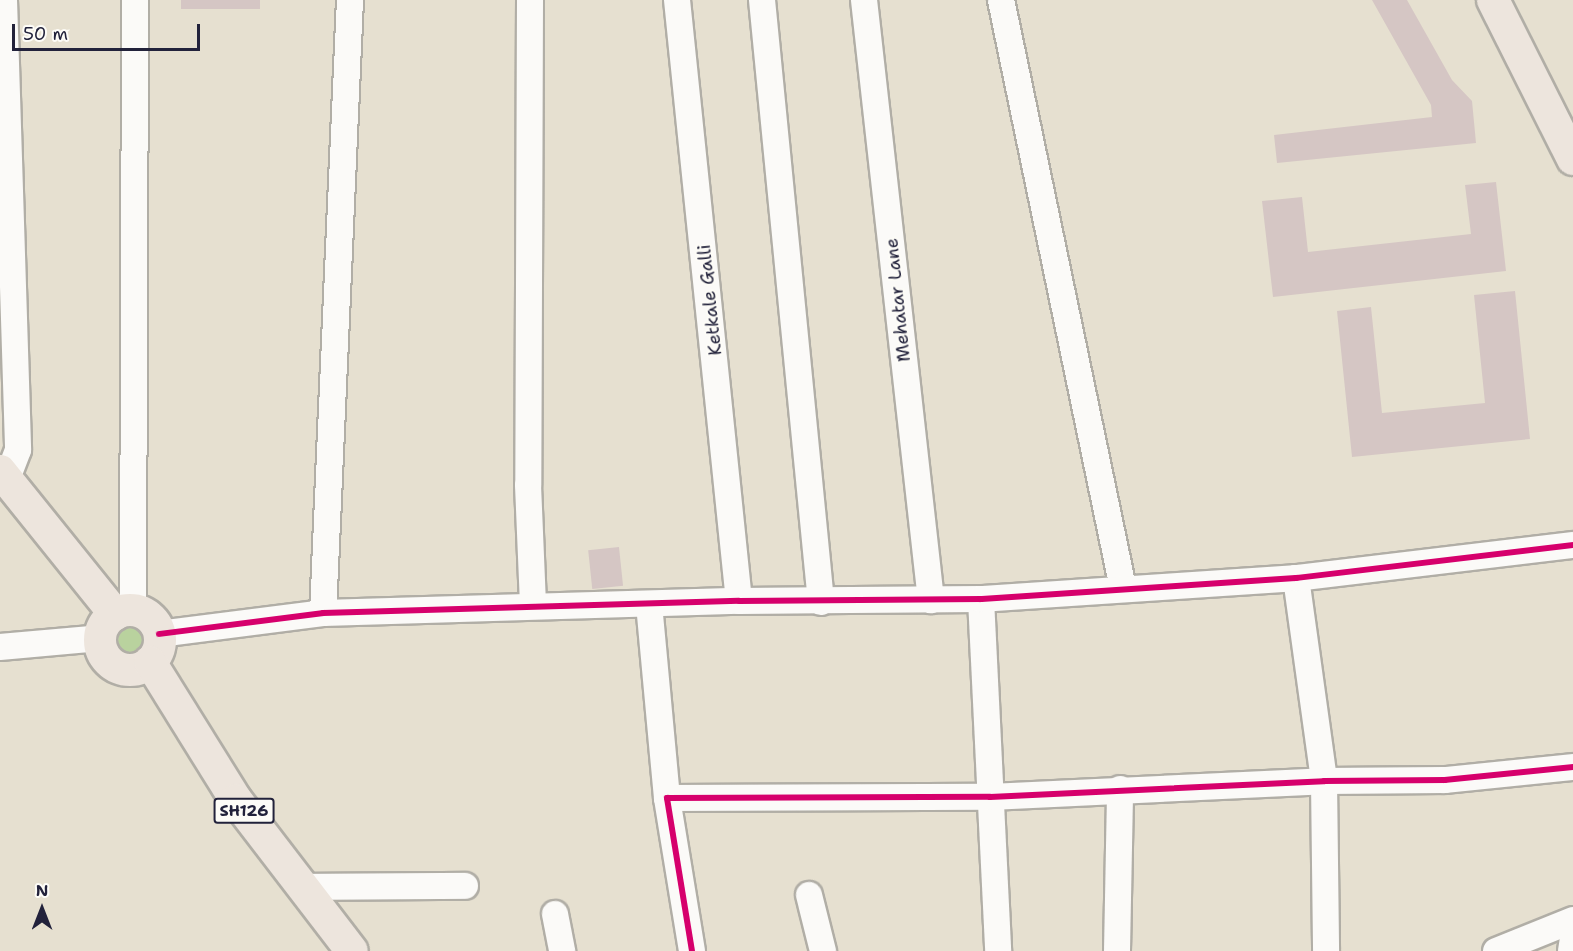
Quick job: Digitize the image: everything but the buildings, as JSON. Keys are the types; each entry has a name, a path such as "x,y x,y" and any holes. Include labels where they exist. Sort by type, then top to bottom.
{"main road":[{"path":"1493,0 1573,159"},
{"path":"1518,0 1573,116"},
{"path":"3,476 116,621"},
{"path":"150,618 154,648 132,670 112,664 105,657 116,621 150,618"},
{"name":"SH126","path":"154,648 236,800 352,951"}],"street":[{"path":"3,476 18,450 4,0"},
{"path":"0,647 116,621 135,0"},
{"path":"323,613 350,0"},
{"path":"530,0 528,485 533,606"},
{"name":"Ketkale Galli","path":"678,0 739,601"},
{"path":"762,0 821,602"},
{"name":"Mehatar Lane","path":"864,0 931,600"},
{"path":"1001,0 1123,588"},
{"path":"154,648 323,613 739,601 981,599 1296,578 1573,545"},
{"path":"1296,578 1324,781 1326,951"},
{"path":"981,599 998,951"},
{"path":"648,604 667,798 692,951"},
{"path":"667,798 990,797 1324,781 1445,780 1573,767"},
{"path":"1118,951 1120,789"},
{"path":"304,887 465,886"},
{"path":"809,895 823,951"},
{"path":"555,914 562,951"},
{"path":"1496,951 1573,920"},
{"path":"1571,951 1573,939"}],"green space":[{"path":"132,627 142,631 146,641 142,651 132,655 122,651 118,641 122,631"}],"cycle path":[{"path":"159,634 323,613 739,601 981,599 1296,578 1573,545"},
{"path":"692,951 667,798 990,797 1324,781 1445,780 1573,767"}]}
